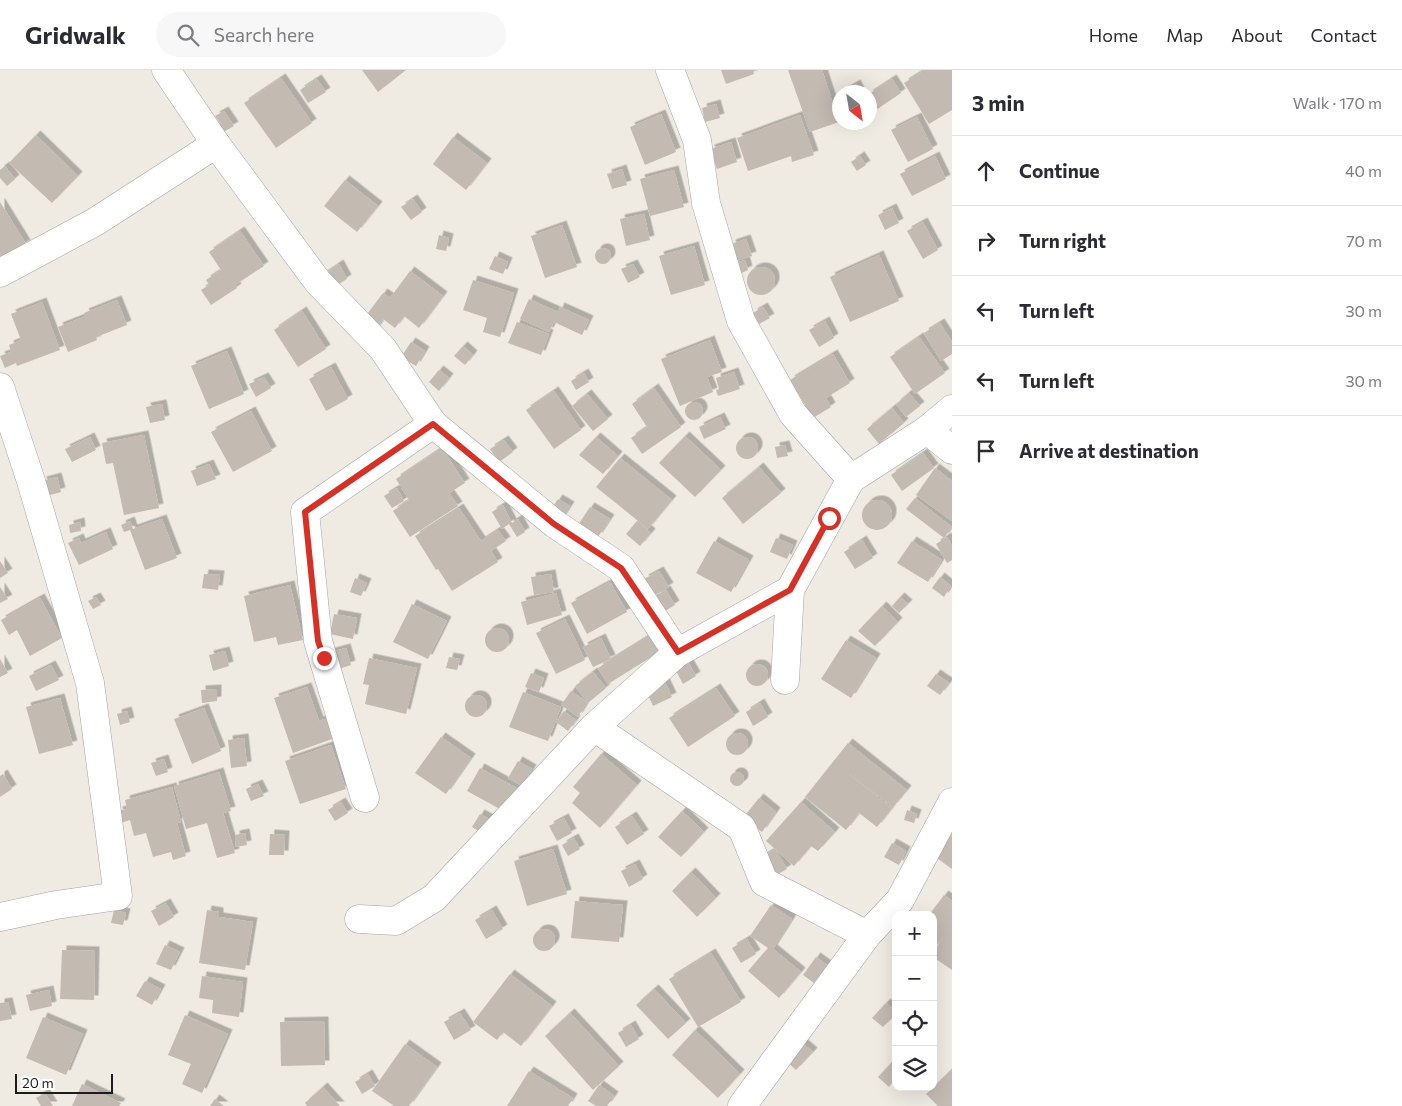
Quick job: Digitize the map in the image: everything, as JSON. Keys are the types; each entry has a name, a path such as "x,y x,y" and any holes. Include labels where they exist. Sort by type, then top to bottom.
{"street":[{"path":"166,70 216,144 318,282 383,349 433,424 554,524 621,568 678,652"},
{"path":"670,70 697,140 706,203 741,321 793,414 851,479"},
{"path":"0,273 95,222 216,144"},
{"path":"0,387 31,481 90,683 118,896 0,916"},
{"path":"785,680 790,590 851,479 927,430 952,409"},
{"path":"365,798 318,641 305,512 433,424"},
{"path":"927,430 952,450"},
{"path":"359,919 396,921 434,898 594,727 678,652 790,590"},
{"path":"594,727 742,828 764,882 867,935"},
{"path":"742,1106 867,935 900,900 952,802"}],"building":[{"path":"362,70 406,70 378,92"},
{"path":"721,70 753,70 754,74 726,84"},
{"path":"788,70 822,70 832,101 832,124 810,132"},
{"path":"925,70 952,70 952,110 929,124 904,83"},
{"path":"281,78 312,123 276,148 244,103"},
{"path":"317,79 326,92 308,103 300,90"},
{"path":"892,79 901,93 877,109 877,89"},
{"path":"716,104 720,118 705,122 702,108"},
{"path":"224,111 234,126 220,134 215,126 220,123 215,116"},
{"path":"661,114 676,152 645,165 630,127"},
{"path":"800,115 814,155 792,162 791,156 748,171 737,138"},
{"path":"917,117 933,149 908,162 891,130"},
{"path":"36,135 78,176 52,203 9,163"},
{"path":"453,137 487,163 466,190 433,164"},
{"path":"731,142 737,162 717,169 710,149"},
{"path":"860,156 866,165 857,171 851,162"},
{"path":"935,156 946,179 912,196 900,174"},
{"path":"5,166 15,179 7,186 0,178 0,170"},
{"path":"622,169 627,185 612,189 607,174"},
{"path":"674,170 684,207 650,216 640,179"},
{"path":"345,180 378,206 357,232 324,206"},
{"path":"413,199 422,212 411,220 401,207"},
{"path":"0,202 26,244 0,260"},
{"path":"892,208 899,223 885,230 878,215"},
{"path":"644,214 650,240 626,246 620,219"},
{"path":"923,222 938,250 923,259 907,231"},
{"path":"562,225 577,267 545,278 531,236"},
{"path":"240,231 264,266 235,285 237,288 211,305 201,290 209,285 206,280 221,270 209,252"},
{"path":"439,235 449,238 446,251 436,249"},
{"path":"746,239 752,256 736,261 731,244"},
{"path":"694,246 705,285 671,295 659,256"},
{"path":"603,248 609,250 611,256 609,262 603,264 597,262 595,256 597,250"},
{"path":"879,255 899,301 850,322 830,277"},
{"path":"495,256 508,262 503,274 489,269"},
{"path":"745,260 748,270 737,275 733,264"},
{"path":"339,264 347,279 331,289 323,275"},
{"path":"633,264 640,277 628,283 621,269"},
{"path":"761,267 771,271 775,281 771,291 761,295 751,291 747,281 751,271"},
{"path":"410,271 443,296 419,328 404,316 395,328 383,319 375,331 362,321 383,293 390,298"},
{"path":"473,280 514,293 500,337 483,332 487,318 463,310"},
{"path":"529,299 558,312 560,307 589,320 582,335 554,322 549,332 520,319"},
{"path":"117,300 127,325 96,337 97,340 68,352 58,327 86,316 84,313"},
{"path":"42,302 60,350 17,366 16,363 5,368 0,356 11,352 9,345 21,340 11,314"},
{"path":"763,307 770,318 759,324 753,313"},
{"path":"302,311 326,349 298,367 274,330"},
{"path":"825,321 834,338 819,347 809,330"},
{"path":"517,322 549,334 541,355 508,343"},
{"path":"940,323 952,342 952,354 941,361 924,333"},
{"path":"919,337 945,373 915,394 890,357"},
{"path":"710,340 722,372 707,377 713,392 680,406 661,359"},
{"path":"411,342 425,351 416,366 401,357"},
{"path":"463,346 473,355 465,365 454,356"},
{"path":"227,351 244,394 209,409 191,366"},
{"path":"833,354 850,383 826,398 831,407 813,418 790,380"},
{"path":"331,367 348,399 326,411 309,379"},
{"path":"439,370 449,378 439,391 429,382"},
{"path":"734,372 740,389 718,396 716,390 719,389 716,378"},
{"path":"584,373 589,382 576,390 571,381"},
{"path":"264,377 271,388 256,397 249,384"},
{"path":"654,388 681,427 642,454 631,438 647,427 632,404"},
{"path":"554,391 581,430 554,449 526,410"},
{"path":"909,393 920,406 906,417 896,404"},
{"path":"587,394 608,419 593,431 572,406"},
{"path":"694,402 700,405 703,411 700,417 694,420 688,417 685,411 688,405"},
{"path":"162,404 165,420 150,423 146,407"},
{"path":"892,408 904,423 879,444 867,429"},
{"path":"251,411 272,451 233,472 211,432"},
{"path":"720,417 726,429 704,439 699,427"},
{"path":"144,435 159,508 124,515 113,463 106,464 102,443"},
{"path":"685,436 721,470 695,497 659,463"},
{"path":"90,437 96,450 72,462 65,449"},
{"path":"596,437 618,456 603,474 579,455"},
{"path":"747,437 755,440 758,448 755,456 747,459 739,456 736,448 739,440"},
{"path":"504,440 513,452 499,462 490,449"},
{"path":"785,445 788,456 777,458 775,447"},
{"path":"442,448 465,483 449,493 458,506 410,537 393,511 409,500 396,479"},
{"path":"923,453 934,468 902,491 891,475"},
{"path":"620,458 672,500 648,529 596,487"},
{"path":"209,464 216,479 197,486 191,471"},
{"path":"759,467 781,493 743,524 722,498"},
{"path":"935,468 952,481 952,521 916,495"},
{"path":"57,477 61,492 46,496 42,481"},
{"path":"397,488 404,501 392,508 384,496"},
{"path":"915,498 952,527 944,538 906,509"},
{"path":"558,499 570,506 561,520 549,513"},
{"path":"877,500 888,504 892,515 888,526 877,530 866,526 862,515 866,504"},
{"path":"503,505 512,523 518,519 525,532 517,537 509,524 502,529 492,512"},
{"path":"590,507 610,519 598,537 578,525"},
{"path":"459,508 481,541 498,530 506,541 491,551 498,562 452,591 438,569 436,570 415,536"},
{"path":"162,519 177,558 145,570 130,530 124,532 121,525 130,521 133,529"},
{"path":"637,521 651,533 640,546 626,534"},
{"path":"80,522 81,531 70,533 69,525"},
{"path":"106,532 113,549 79,565 68,543 79,538 81,543"},
{"path":"947,537 952,546 952,560 947,563 936,544"},
{"path":"776,538 793,545 787,559 770,552"},
{"path":"862,540 873,558 855,569 844,552"},
{"path":"714,541 749,560 731,592 696,573"},
{"path":"912,541 942,560 928,582 897,563"},
{"path":"0,561 8,573 0,578"},
{"path":"659,571 669,587 654,596 644,579"},
{"path":"204,574 220,575 218,590 202,588"},
{"path":"551,574 554,592 534,595 531,577"},
{"path":"940,577 951,586 944,597 932,588"},
{"path":"355,578 367,583 361,596 350,592"},
{"path":"610,582 627,612 587,634 571,603"},
{"path":"290,585 303,640 278,645 276,637 254,642 244,596"},
{"path":"0,587 8,599 0,603"},
{"path":"666,590 675,605 665,611 656,595"},
{"path":"556,593 562,615 527,625 521,602"},
{"path":"96,597 101,605 93,609 88,601"},
{"path":"900,597 908,604 899,613 892,606"},
{"path":"40,598 62,638 30,656 17,630 9,635 1,620"},
{"path":"412,604 447,621 428,659 393,642"},
{"path":"882,606 898,622 875,646 858,631"},
{"path":"334,614 357,618 353,639 330,634"},
{"path":"565,619 585,660 556,674 536,633"},
{"path":"497,628 505,632 509,640 505,648 497,652 489,648 485,640 489,632"},
{"path":"651,635 661,651 608,684 598,668"},
{"path":"601,638 611,659 593,667 583,647"},
{"path":"846,640 876,658 851,698 821,679"},
{"path":"346,648 351,665 332,671 327,653"},
{"path":"225,651 229,666 213,671 209,655"},
{"path":"449,657 460,659 457,670 446,668"},
{"path":"369,658 417,668 406,714 365,704 369,685 363,684"},
{"path":"0,659 8,673 0,677"},
{"path":"688,662 696,676 683,684 675,669"},
{"path":"757,664 765,667 768,675 765,683 757,686 749,683 746,675 749,667"},
{"path":"51,665 59,680 36,691 29,676"},
{"path":"593,672 606,688 588,703 575,686"},
{"path":"531,673 544,678 539,692 525,687"},
{"path":"936,674 949,683 940,695 927,686"},
{"path":"664,680 672,697 653,706 645,688"},
{"path":"307,687 319,721 328,718 335,738 293,753 274,698"},
{"path":"716,688 735,716 688,747 669,718"},
{"path":"217,689 217,701 202,703 201,690"},
{"path":"571,691 587,702 578,717 561,705"},
{"path":"523,692 561,707 548,741 509,727"},
{"path":"476,695 484,698 487,706 484,714 476,717 468,714 465,706 468,698"},
{"path":"60,698 73,745 39,754 26,707"},
{"path":"760,703 768,717 753,726 746,712"},
{"path":"204,708 221,751 192,764 174,719"},
{"path":"127,711 130,722 120,725 117,714"},
{"path":"564,711 576,720 568,731 556,722"},
{"path":"737,733 747,740 748,744 741,754 737,755 727,748 726,744 733,734"},
{"path":"441,737 471,758 446,794 415,773"},
{"path":"244,738 247,766 231,768 228,740"},
{"path":"848,743 907,790 893,807 850,775 892,808 877,827 859,813 846,830 805,797"},
{"path":"331,745 346,789 300,804 285,761"},
{"path":"601,754 637,785 600,828 572,803 580,793 573,787"},
{"path":"164,759 168,772 156,776 151,763"},
{"path":"518,761 532,769 522,786 508,778"},
{"path":"480,768 522,791 509,814 467,791"},
{"path":"219,772 231,811 223,813 235,853 217,858 207,823 186,829 174,786"},
{"path":"734,772 740,772 744,779 740,786 734,786 730,782 730,776"},
{"path":"3,774 12,789 0,797 0,776"},
{"path":"258,784 264,796 251,801 246,789"},
{"path":"172,787 181,822 177,823 186,856 173,860 171,852 153,857 146,833 134,836 130,820 121,823 118,811 127,809 125,800"},
{"path":"759,798 776,812 762,832 743,818"},
{"path":"341,802 348,813 335,821 328,810"},
{"path":"801,802 835,832 818,851 811,846 794,866 766,841"},
{"path":"907,810 917,814 914,823 904,820"},
{"path":"682,811 704,832 681,857 658,837"},
{"path":"480,814 493,821 485,835 472,827"},
{"path":"632,816 644,834 627,845 615,827"},
{"path":"564,818 572,833 557,841 549,826"},
{"path":"245,833 247,845 236,847 235,835"},
{"path":"270,834 285,835 284,855 269,855"},
{"path":"950,835 952,836 952,869 934,856"},
{"path":"574,838 580,849 568,856 562,845"},
{"path":"892,843 906,851 899,865 884,857"},
{"path":"553,849 567,894 527,906 514,861"},
{"path":"775,849 787,869 773,877 761,858"},
{"path":"635,864 643,879 629,887 621,871"},
{"path":"691,872 716,898 697,917 672,891"},
{"path":"944,895 952,901 952,970 937,960 937,946 945,935 937,945 937,911 932,911"},
{"path":"575,901 623,905 619,942 571,938"},
{"path":"166,903 174,917 159,926 151,911"},
{"path":"771,905 792,919 773,949 801,972 779,998 748,971 768,948 750,936"},
{"path":"114,910 126,913 123,925 111,923"},
{"path":"207,910 219,912 219,917 253,922 245,970 199,963"},
{"path":"492,910 503,929 486,939 475,920"},
{"path":"544,929 552,932 555,940 552,948 544,951 536,948 533,940 536,932"},
{"path":"747,939 756,954 741,963 732,948"},
{"path":"165,945 180,952 171,970 156,964"},
{"path":"62,950 95,951 94,1000 60,999"},
{"path":"711,953 741,1002 698,1027 669,979"},
{"path":"816,957 827,965 814,983 803,975"},
{"path":"510,974 552,1006 521,1046 503,1032 497,1040 473,1022"},
{"path":"202,976 243,982 239,1017 212,1013 213,1000 199,998"},
{"path":"145,981 161,989 152,1005 136,996"},
{"path":"654,989 686,1023 668,1039 636,1005"},
{"path":"49,990 52,1006 30,1011 26,995"},
{"path":"8,1002 12,1019 0,1021 0,1003"},
{"path":"886,1003 892,1008 892,1018 883,1027 872,1018"},
{"path":"460,1013 471,1030 454,1040 444,1022"},
{"path":"570,1013 619,1066 593,1090 545,1036"},
{"path":"185,1015 228,1034 202,1093 182,1084 191,1064 168,1055"},
{"path":"43,1017 83,1034 66,1075 26,1058"},
{"path":"324,1021 325,1065 281,1066 280,1022"},
{"path":"631,1025 639,1039 626,1047 618,1033"},
{"path":"695,1030 740,1074 718,1098 672,1055"},
{"path":"800,1041 813,1052 796,1070 784,1059"},
{"path":"405,1044 437,1067 409,1106 394,1106 372,1091"},
{"path":"892,1062 892,1084 889,1087 878,1077"},
{"path":"952,1069 952,1106 938,1106 926,1094 929,1091 937,1091 937,1083"},
{"path":"529,1071 573,1098 568,1106 507,1106"},
{"path":"368,1074 375,1086 362,1094 355,1082"},
{"path":"82,1084 121,1103 119,1106 72,1106"},
{"path":"599,1085 614,1096 607,1106 596,1106 588,1101"},
{"path":"323,1087 340,1106 307,1106 305,1103"},
{"path":"45,1093 53,1106 41,1106 36,1098"},
{"path":"215,1099 224,1106 210,1106"}],"route":[{"path":"324,658 318,641 305,512 433,424 554,524 621,568 678,652 790,590 829,518"}]}
